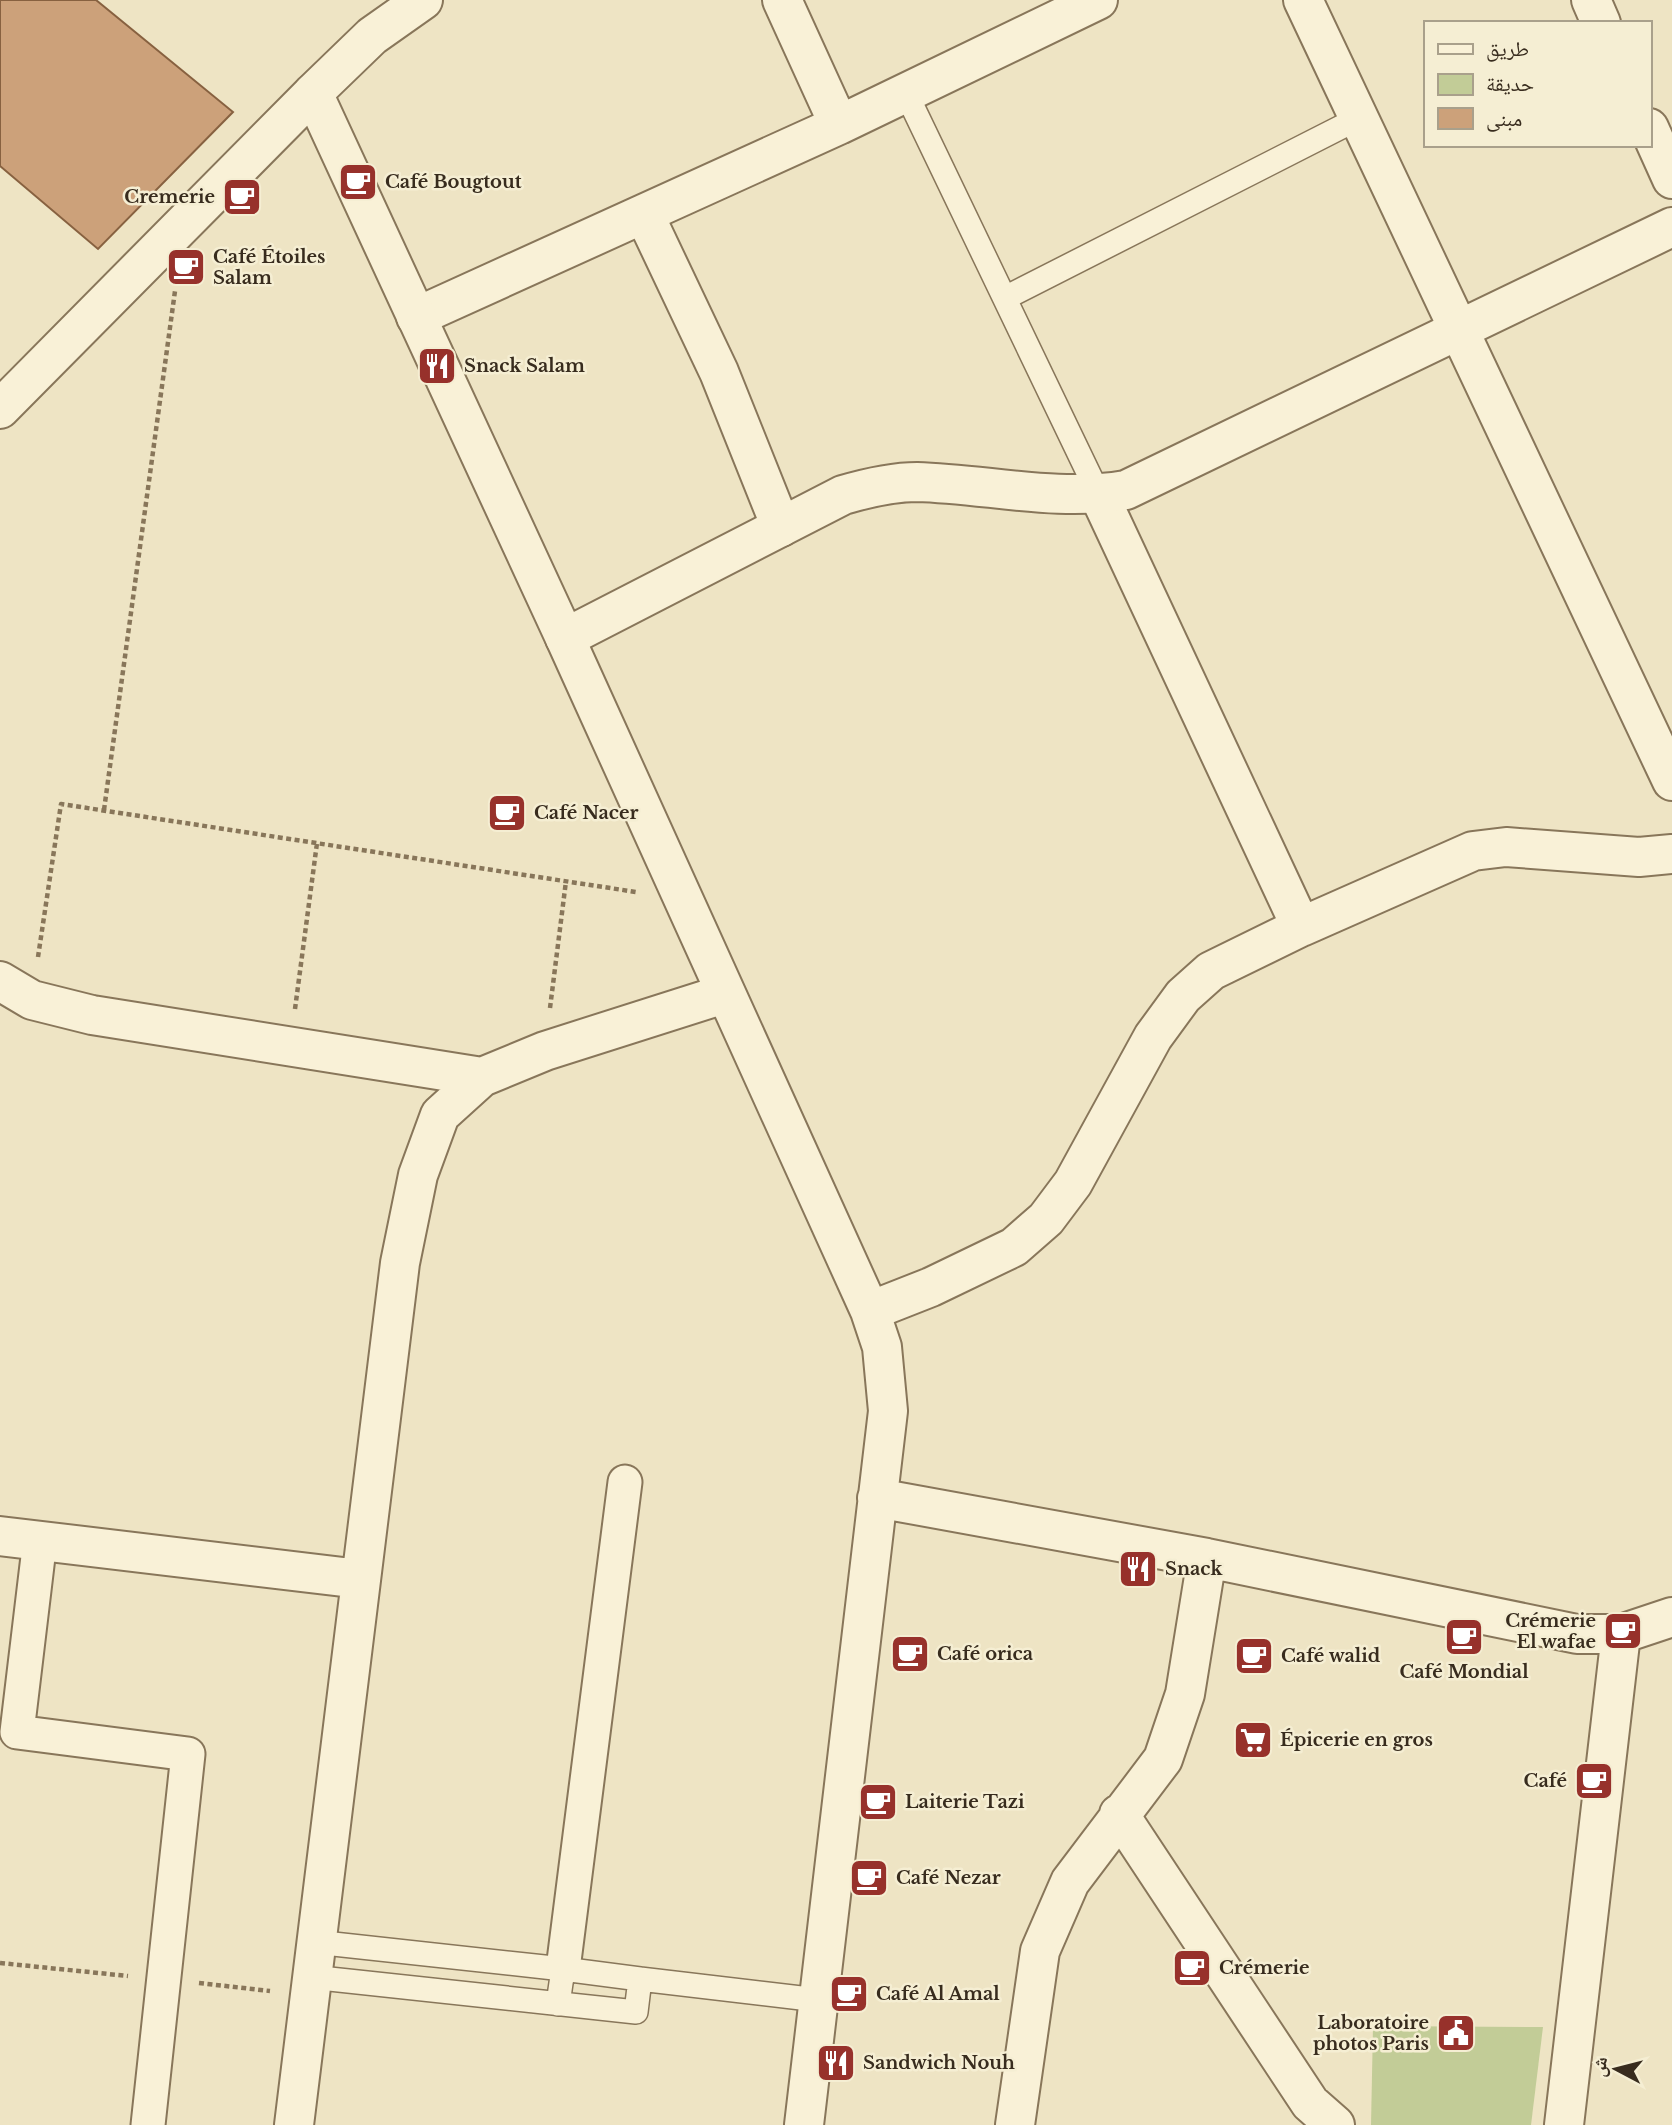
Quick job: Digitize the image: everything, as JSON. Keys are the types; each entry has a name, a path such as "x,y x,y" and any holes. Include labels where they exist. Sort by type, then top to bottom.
{"street":[{"path":"0,409 372,36 424,0"},
{"path":"782,0 839,125"},
{"path":"416,317 839,125 1098,0"},
{"path":"1303,0 1672,781"},
{"path":"1591,0 1600,21"},
{"path":"313,93 565,638 724,994 870,1311 882,1347 888,1411 804,2125"},
{"path":"1651,132 1672,179"},
{"path":"644,215 719,372 781,527"},
{"path":"565,638 843,495 880,485 915,482 1099,495 1126,491 1672,227"},
{"path":"1099,495 1301,927"},
{"path":"870,1311 931,1287 1014,1247 1046,1219 1073,1183 1153,1037 1183,996 1212,971 1301,927 1473,850 1506,847 1639,857 1672,854"},
{"path":"16,990 92,1015 290,1044 482,1077"},
{"path":"294,2125 390,1331 418,1175 440,1115 482,1077 545,1051 724,994"},
{"path":"563,1969 625,1482"},
{"path":"877,1498 1207,1558 1577,1634 1621,1634 1672,1617"},
{"path":"0,1536 360,1579"},
{"path":"40,1541 17,1732 188,1754 148,2125"},
{"path":"1015,2125 1040,1951 1070,1882 1163,1759 1185,1694 1207,1558"},
{"path":"1564,2125 1621,1634"},
{"path":"1119,1814 1310,2104 1335,2125"}],"lane":[{"path":"905,93 1099,495"},
{"path":"1005,298 1357,119"},
{"path":"313,1960 563,1969 818,2000"},
{"path":"313,1960 558,2004 636,2012 640,1979"},
{"path":"558,2004 563,1969"}],"path":[{"path":"104,810 184,224"},
{"path":"16,990 61,804 681,898"},
{"path":"290,1044 317,843"},
{"path":"545,1051 566,881"}],"green space":[{"path":"1373,2026 1543,2027 1531,2125 1371,2125"}],"building":[{"path":"0,0 96,0 233,112 98,249 0,166"}],"place":[{"name":"Café Bougtout","path":"358,182"},
{"name":"Cremerie","path":"242,197"},
{"name":"Café Étoiles Salam","path":"186,267"},
{"name":"Snack Salam","path":"437,366"},
{"name":"Café Nacer","path":"507,813"},
{"name":"Snack","path":"1138,1569"},
{"name":"Crémerie El wafae","path":"1623,1631"},
{"name":"Café Mondial","path":"1464,1637"},
{"name":"Café orica","path":"910,1654"},
{"name":"Café walid","path":"1254,1656"},
{"name":"Épicerie en gros","path":"1253,1740"},
{"name":"Café","path":"1594,1781"},
{"name":"Laiterie Tazi","path":"878,1802"},
{"name":"Café Nezar","path":"869,1878"},
{"name":"Crémerie","path":"1192,1968"},
{"name":"Café Al Amal","path":"849,1994"},
{"name":"Laboratoire photos Paris","path":"1456,2033"},
{"name":"Sandwich Nouh","path":"836,2063"}]}
